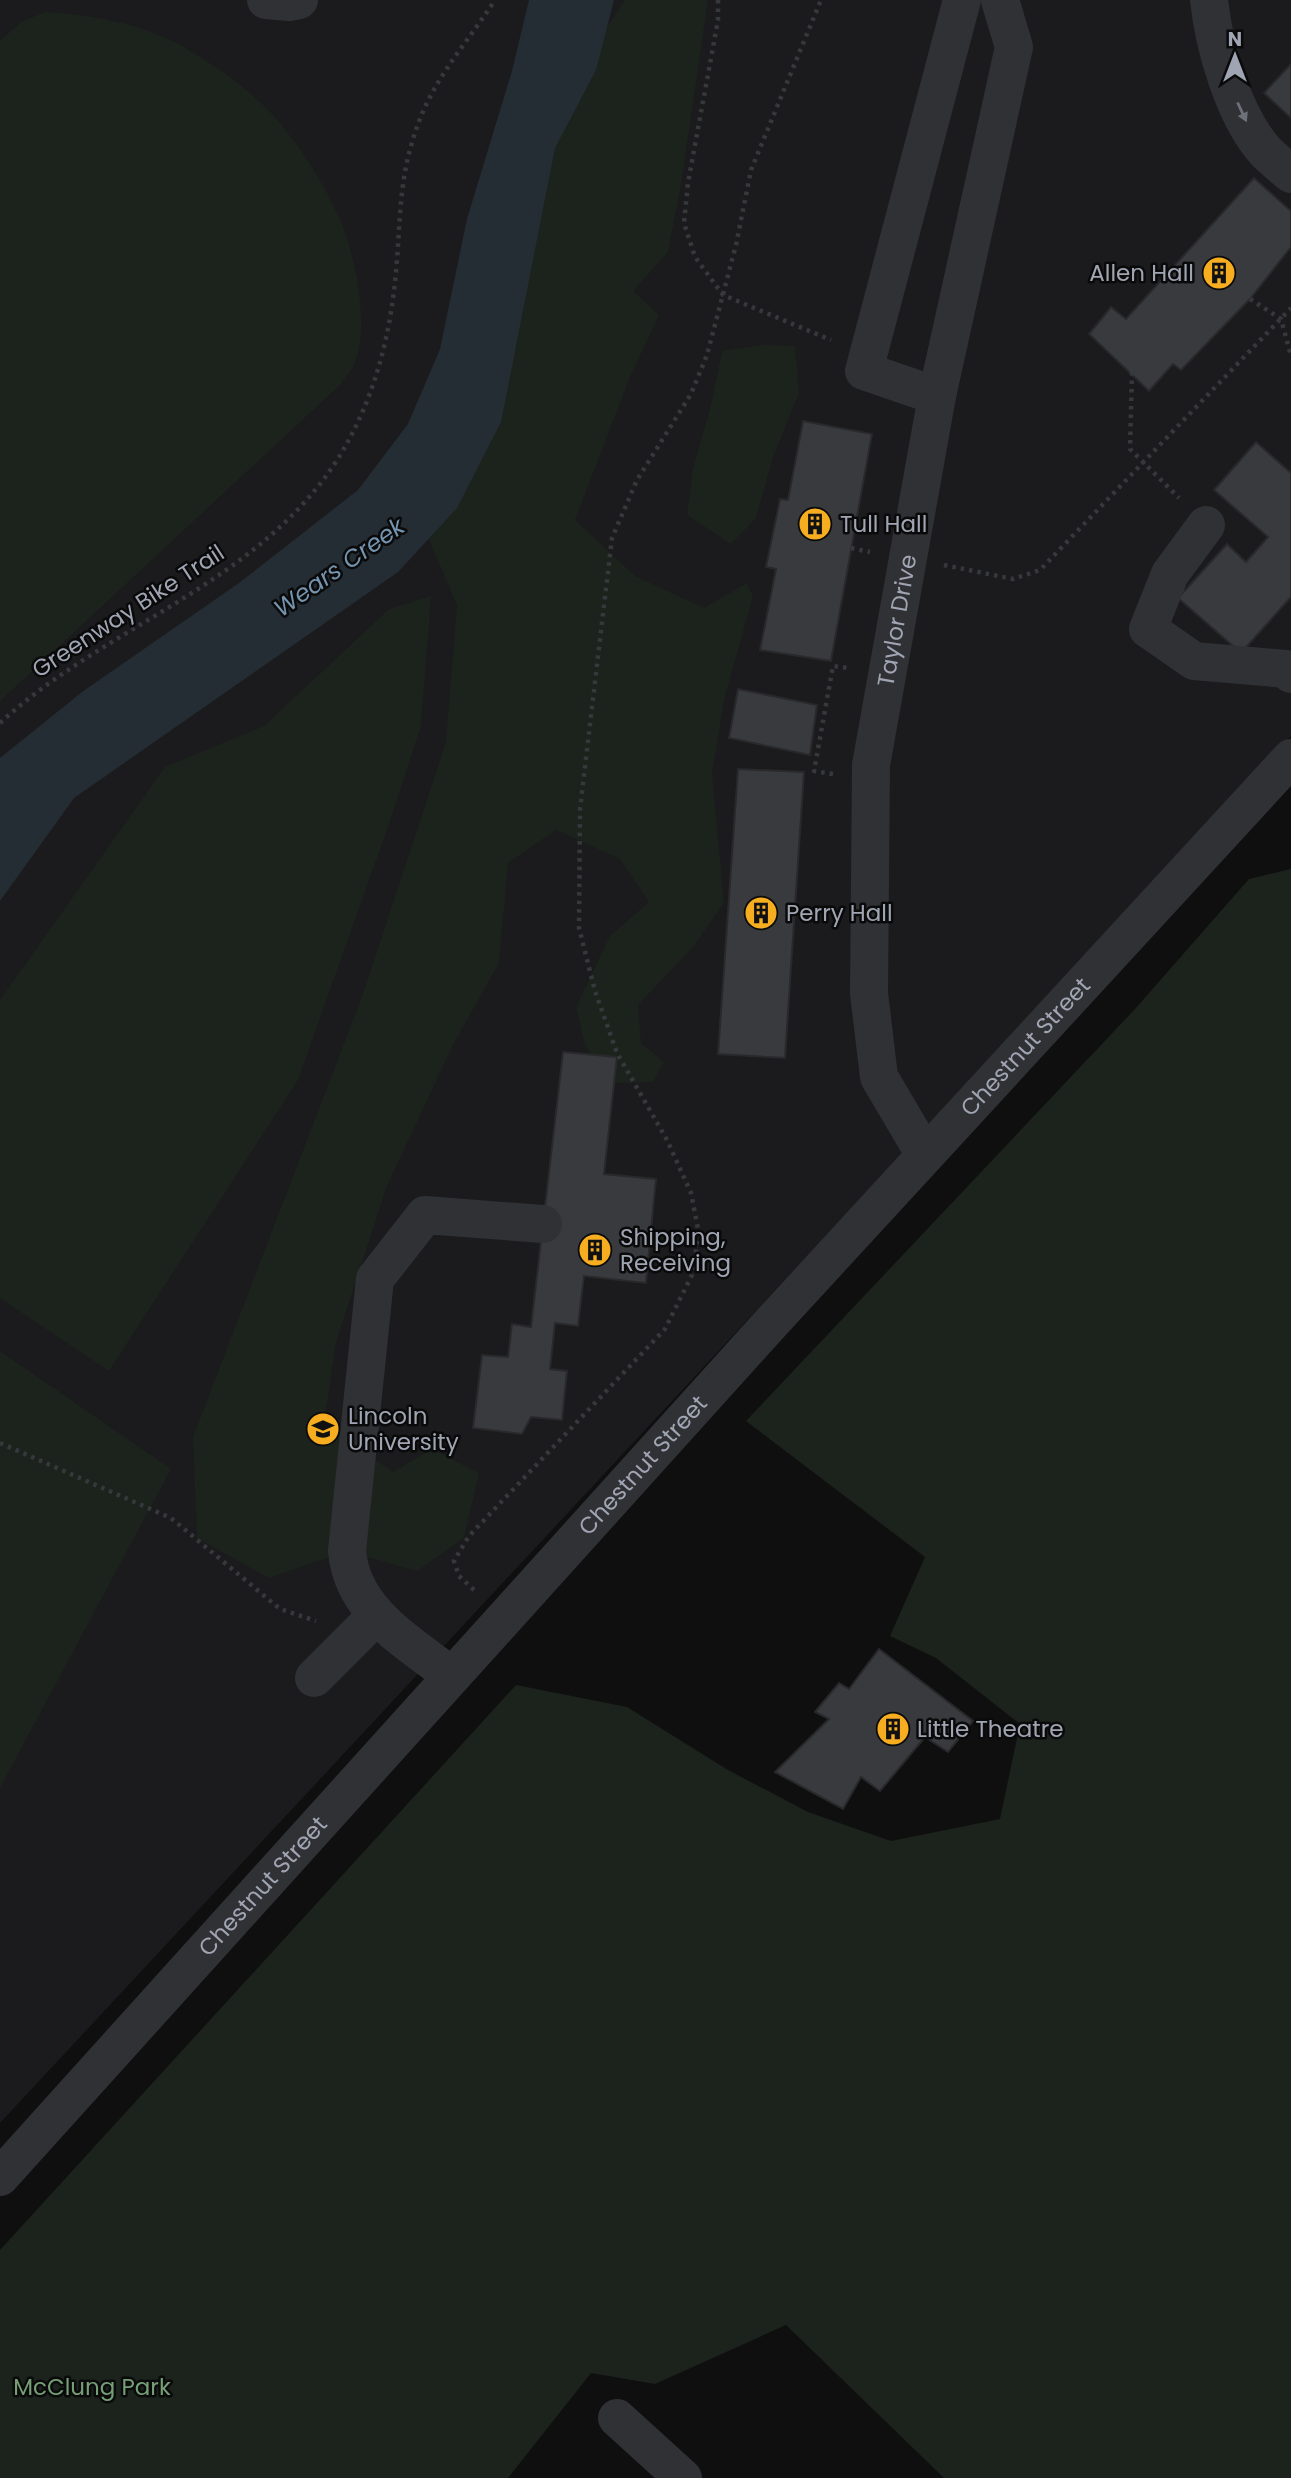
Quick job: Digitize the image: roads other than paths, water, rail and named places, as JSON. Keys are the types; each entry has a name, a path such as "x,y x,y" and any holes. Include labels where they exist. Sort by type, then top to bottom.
{"street":[{"path":"266,0 299,0"},
{"path":"937,396 864,370 962,0"},
{"name":"Taylor Drive","path":"925,1155 879,1077 869,993 871,765 937,396 1014,47 1000,0"},
{"path":"1240,0 1211,14 1223,65 1241,115 1265,151 1291,174"},
{"path":"1206,525 1170,574 1149,629 1194,661 1286,669 1291,674"},
{"name":"Chestnut Street","path":"0,2177 925,1155 1291,758"},
{"path":"452,1676 366,1625 348,1569 347,1551 375,1279 425,1215 543,1224"},
{"path":"314,1678 366,1625"},
{"path":"617,2418 682,2478"}],"water":[{"name":"Wears Creek","path":"529,0 614,0 596,70 555,148 501,422 457,508 398,572 74,798 0,901 0,758 82,692 239,583 358,490 408,424 440,349 467,219 512,71"}],"place":[{"name":"Allen Hall","path":"1219,273"},
{"name":"Tull Hall","path":"815,524"},
{"name":"Perry Hall","path":"761,913"},
{"name":"Shipping, Receiving","path":"595,1250"},
{"name":"Lincoln University","path":"323,1429"},
{"name":"Little Theatre","path":"893,1729"}],"park label":[{"name":"McClung Park","path":"92,2387"}]}
